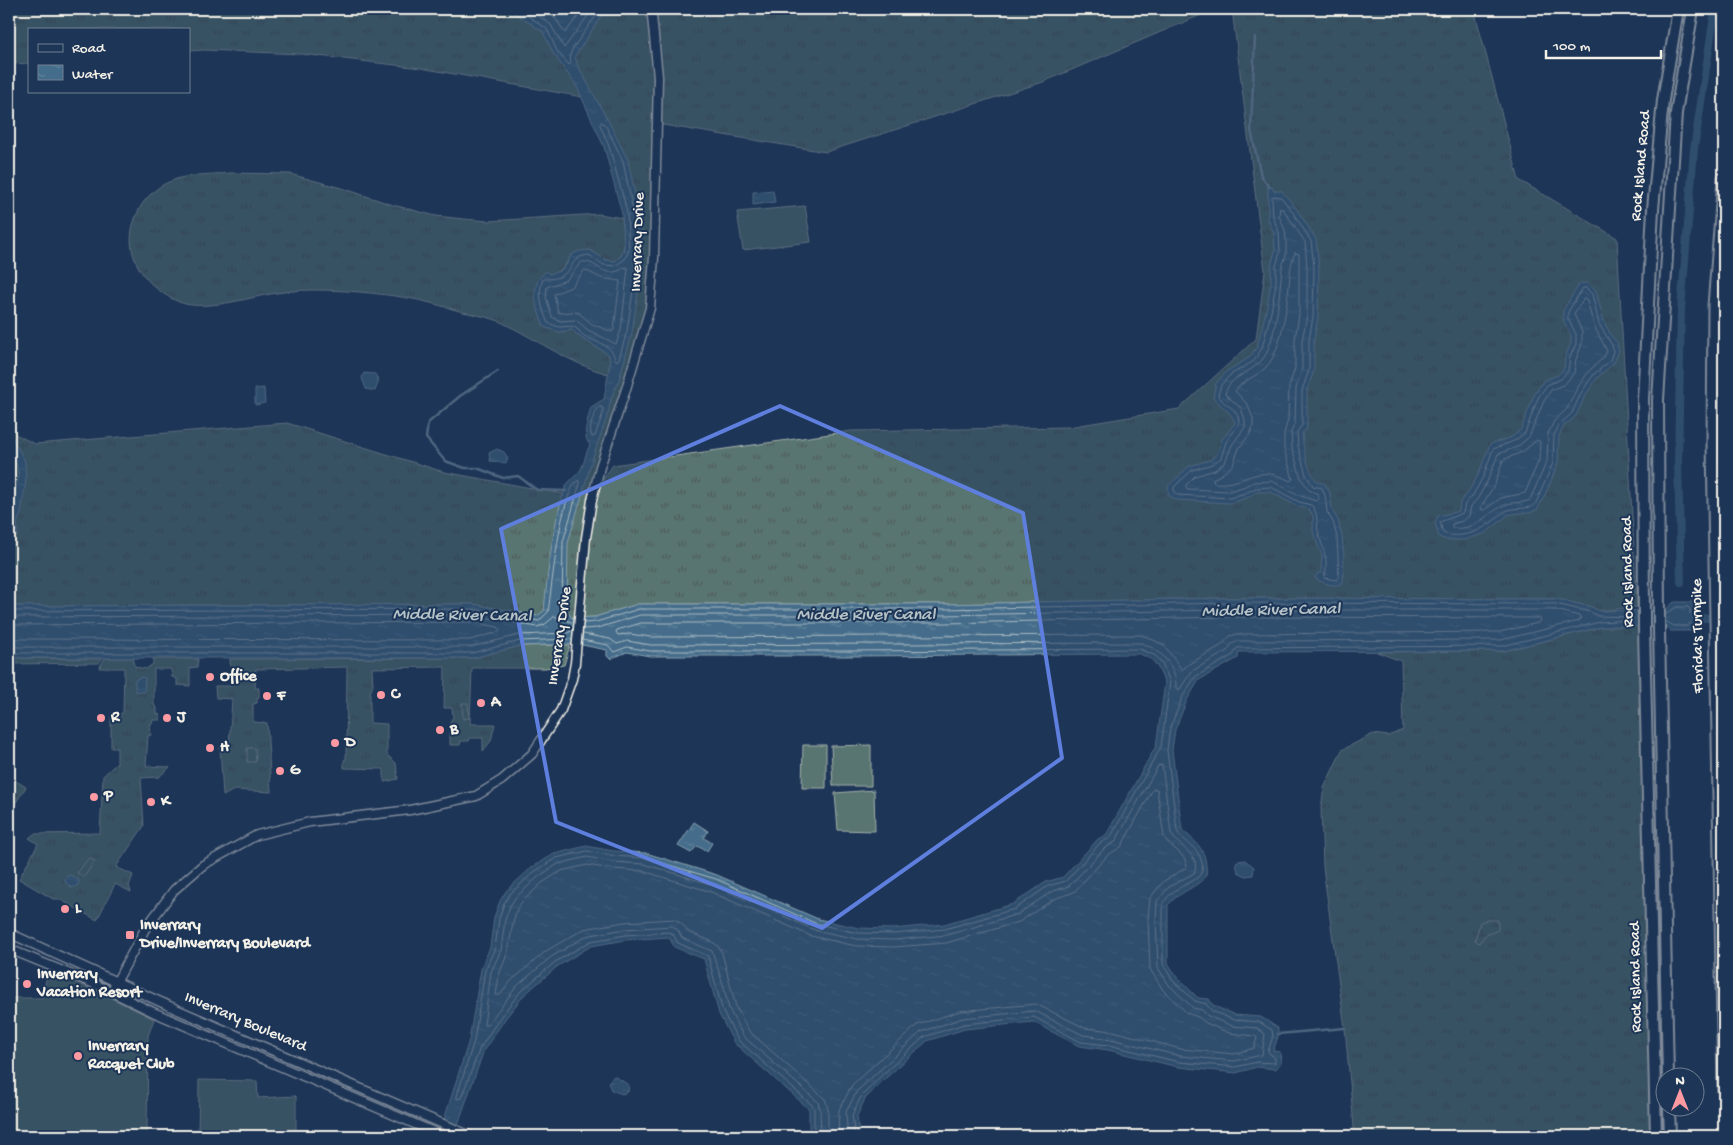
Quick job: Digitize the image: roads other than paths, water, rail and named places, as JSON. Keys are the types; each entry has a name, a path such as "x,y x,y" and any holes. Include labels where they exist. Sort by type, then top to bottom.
{"highway":[{"name":"Florida's Turnpike","path":"1724,178 1714,306 1713,443 1724,1093"}],"main road":[{"name":"Rock Island Road","path":"1656,1136 1644,629 1644,381 1662,100 1678,9"},
{"name":"Rock Island Road","path":"1668,1068 1659,629 1658,400 1676,114 1693,9"},
{"path":"1669,1118 1670,1136"}],"street":[{"name":"Inverrary Drive","path":"111,992 144,928 179,884 203,865 257,835 310,822 410,810 476,796 502,780 532,754 561,710 572,679 577,647 586,538 592,500 600,467 650,308 654,258 658,77 650,9"},
{"name":"Inverrary Boulevard","path":"9,933 176,1009 471,1136"},
{"name":"Inverrary Boulevard","path":"9,949 443,1136"}],"water":[{"path":"509,9 606,9 575,56 577,64 628,160 642,229 638,292 632,333 568,543 567,611 572,618 595,617 638,604 944,604 1227,598 1557,599 1592,607 1599,611 1665,610 1674,602 1695,602 1695,631 1671,631 1665,626 1601,627 1503,651 1239,652 1238,658 1199,680 1187,700 1175,730 1172,750 1182,830 1195,841 1204,854 1206,872 1202,880 1168,905 1168,963 1177,977 1198,998 1209,999 1214,1006 1235,1015 1261,1017 1278,1028 1278,1037 1273,1051 1280,1052 1281,1063 1276,1069 1257,1067 1236,1073 1178,1067 1108,1050 1079,1046 1033,1022 965,1029 927,1041 887,1077 865,1099 857,1116 859,1133 850,1136 809,1134 809,1109 734,1043 719,1014 704,959 674,947 669,937 626,940 591,946 558,966 524,995 484,1050 454,1136 439,1136 469,1040 481,969 490,947 494,917 506,891 531,868 554,854 586,846 614,851 646,853 717,875 818,919 859,928 893,929 944,924 1013,904 1046,882 1063,877 1098,839 1106,835 1156,746 1165,683 1152,660 1140,654 650,656 627,652 610,659 607,656 607,650 577,644 520,646 473,658 9,658 9,606 473,604 537,616 544,611 551,549 557,518 565,488 581,470 590,445 586,437 587,422 591,407 604,399 610,363 609,355 581,338 572,330 559,332 544,327 535,298 535,290 540,277 546,271 549,274 560,271 567,264 571,255 579,251 590,250 606,260 615,261 621,256 624,249 622,214 604,147 577,87 553,53 543,32"},
{"path":"1272,187 1274,191 1282,191 1296,208 1316,239 1319,267 1318,317 1314,340 1314,371 1307,390 1307,429 1302,433 1308,464 1317,482 1325,483 1330,493 1332,510 1338,520 1342,537 1344,556 1343,583 1336,585 1325,583 1315,578 1321,572 1322,556 1313,532 1313,516 1309,509 1298,507 1271,492 1257,492 1247,498 1230,503 1177,500 1169,496 1168,486 1189,466 1210,460 1217,454 1222,439 1235,423 1231,415 1213,397 1216,383 1227,371 1250,357 1257,347 1266,311 1271,282 1271,266 1275,251 1274,234 1268,219 1268,188"},
{"path":"773,190 775,202 753,205 753,192"},
{"path":"1580,283 1587,283 1596,291 1604,322 1617,342 1619,351 1614,363 1598,377 1585,396 1576,416 1564,426 1559,436 1558,463 1538,509 1530,513 1508,515 1486,533 1465,540 1447,540 1439,537 1435,522 1438,516 1459,511 1460,502 1478,475 1490,444 1512,437 1521,429 1534,395 1544,380 1558,375 1564,368 1565,356 1571,344 1571,335 1563,320 1563,310"},
{"path":"364,373 375,374 379,381 375,391 366,389 362,378"},
{"path":"264,388 265,403 255,405 255,389"},
{"path":"9,432 25,461 26,481 21,514 17,523 18,536 10,534 9,536 9,503 15,492 19,475 16,463 9,459"},
{"path":"497,449 504,452 508,458 506,463 490,461 489,453"},
{"path":"141,677 145,678 144,692 135,691 135,680"},
{"path":"694,822 708,831 704,838 712,843 707,851 697,846 691,853 678,846"},
{"path":"1245,860 1254,867 1253,875 1246,876 1238,872 1237,861"},
{"path":"70,875 78,879 79,883 72,888 65,882 66,877"},
{"path":"614,1076 629,1085 628,1092 622,1094 611,1090 608,1082"}],"waterway":[{"path":"1681,582 1678,463 1681,310 1694,149 1715,9"},
{"path":"1255,37 1251,130 1261,176 1269,187"},
{"path":"498,371 460,396 428,423 426,438 445,461 465,468 477,468 503,478 518,476 537,490 566,491"},
{"name":"Middle River Canal","path":"1686,618 1724,618"},
{"path":"1278,1034 1345,1028"}],"place":[{"name":"Office","path":"210,677"},
{"name":"C","path":"381,695"},
{"name":"F","path":"267,696"},
{"name":"A","path":"481,703"},
{"name":"R","path":"101,718"},
{"name":"J","path":"167,718"},
{"name":"B","path":"440,730"},
{"name":"D","path":"335,743"},
{"name":"H","path":"210,748"},
{"name":"G","path":"280,771"},
{"name":"P","path":"94,797"},
{"name":"K","path":"151,802"},
{"name":"L","path":"65,909"},
{"name":"Inverrary Drive/Inverrary Boulevard","path":"130,935"},
{"name":"Inverrary Vacation Resort","path":"27,984"},
{"name":"Inverrary Racquet Club","path":"78,1056"}]}
